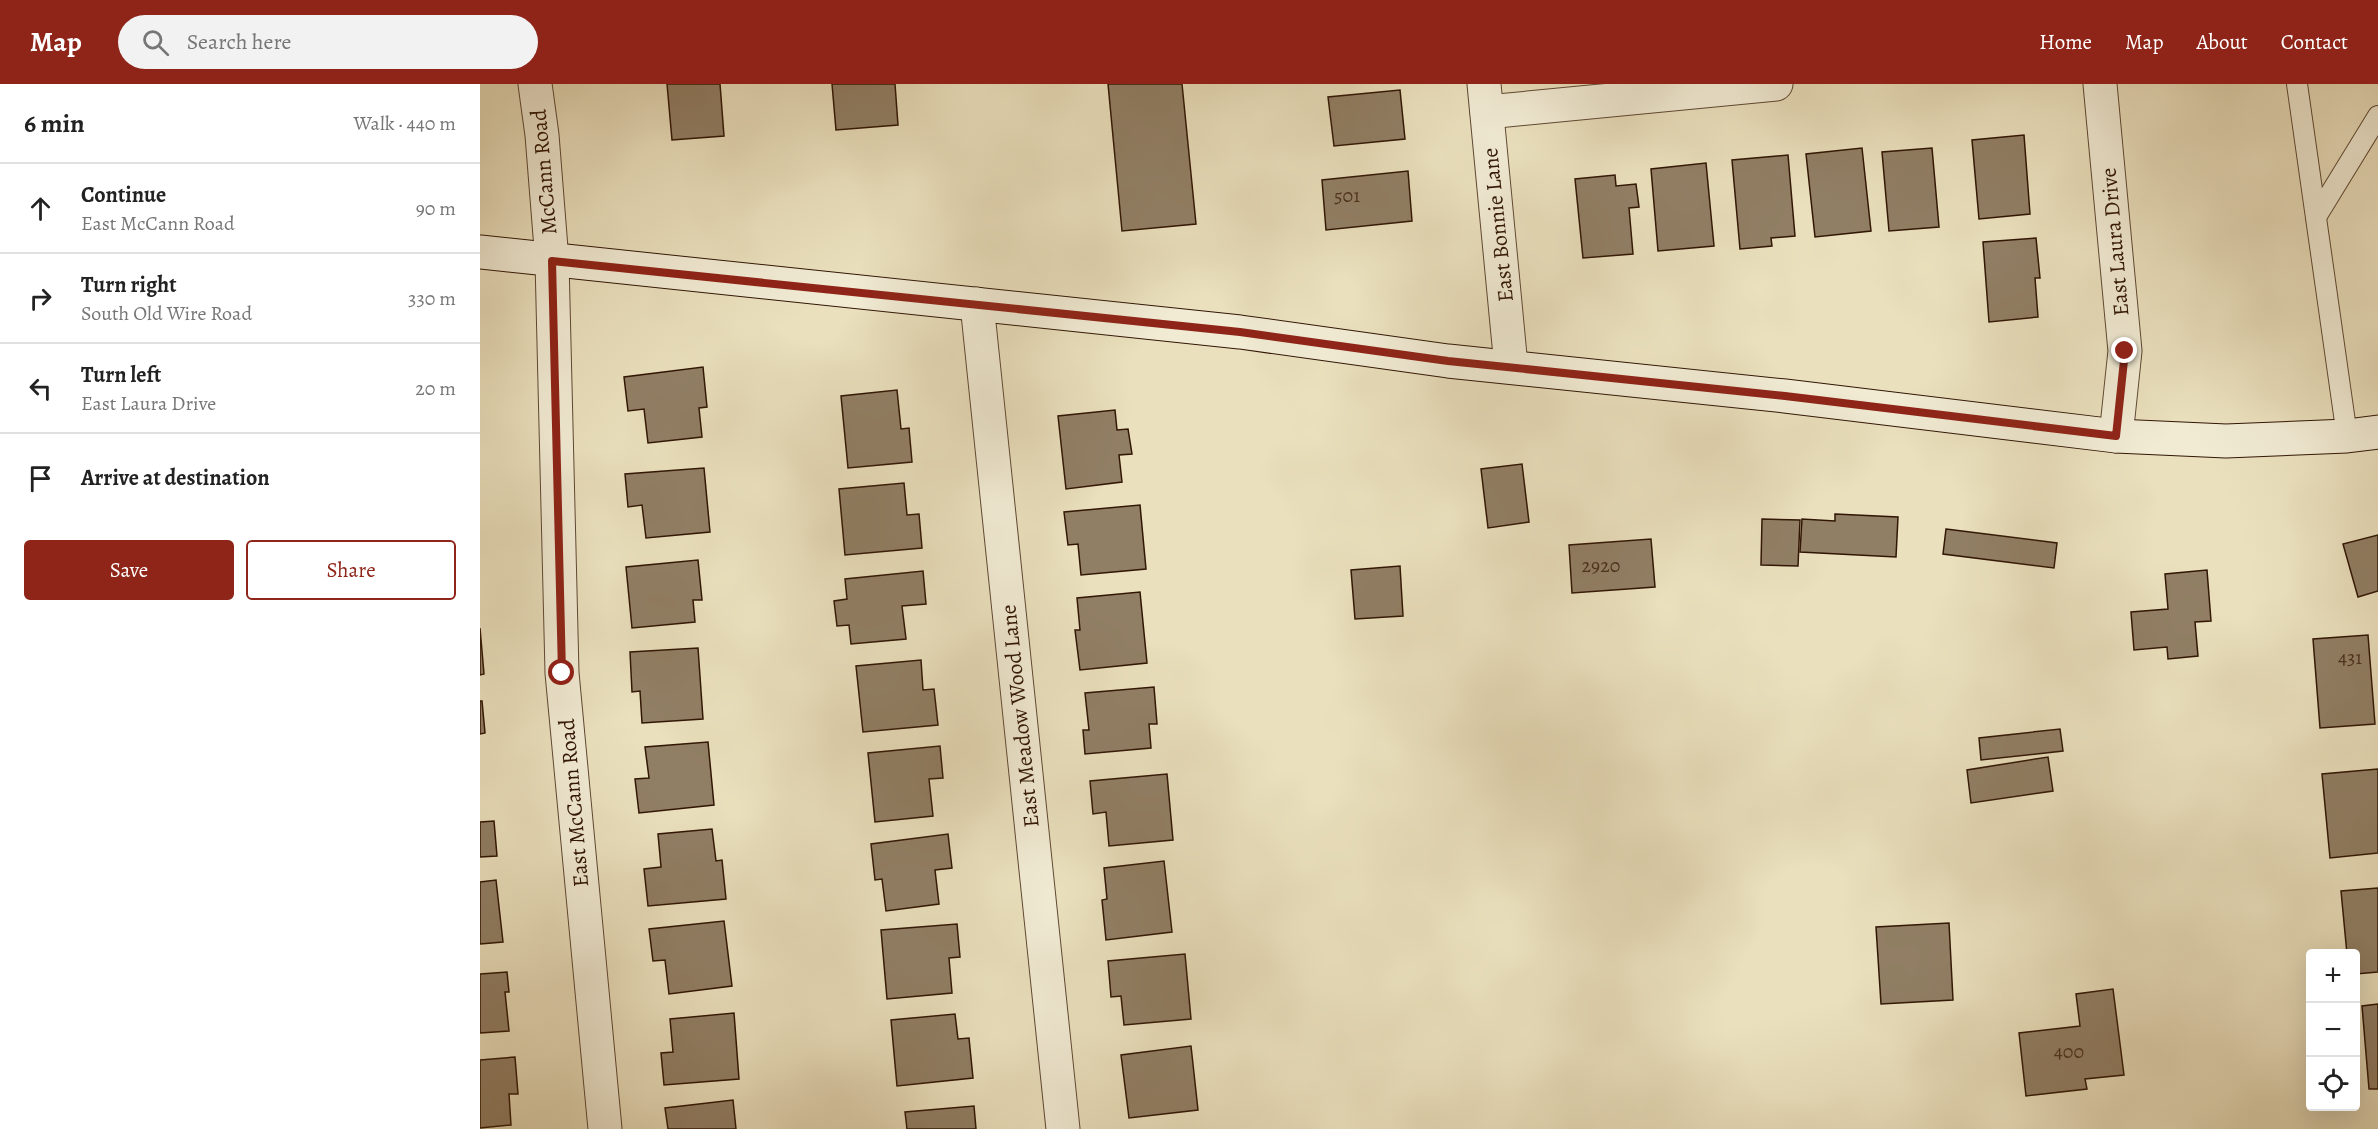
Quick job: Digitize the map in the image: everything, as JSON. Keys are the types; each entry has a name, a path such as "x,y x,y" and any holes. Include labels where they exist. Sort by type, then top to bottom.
{"street":[{"name":"McCann Road","path":"535,84 542,135 552,261"},
{"path":"1486,98 1776,84"},
{"name":"East Laura Drive","path":"2100,84 2125,351 2116,436"},
{"name":"East Bonnie Lane","path":"1486,98 1511,366"},
{"path":"480,252 1240,332 1448,361 1511,366 2116,436 2226,441 2363,434"},
{"name":"East McCann Road","path":"552,261 562,673 604,1129"},
{"name":"East Meadow Wood Lane","path":"977,304 1063,1129"}],"lane":[{"path":"2297,84 2316,217 2363,434"},
{"path":"2316,217 2378,116"}],"building":[{"path":"667,84 720,84 724,136 672,140"},
{"path":"832,84 895,84 898,125 836,130"},
{"path":"1108,84 1182,84 1196,224 1122,231"},
{"path":"1400,90 1405,139 1334,146 1328,97"},
{"path":"2024,135 2030,214 1979,219 1972,140"},
{"path":"1862,148 1871,231 1815,237 1806,154"},
{"path":"1932,148 1939,227 1889,231 1882,152"},
{"path":"1788,155 1795,236 1771,238 1772,246 1740,249 1732,160"},
{"path":"1706,163 1714,246 1658,251 1651,169"},
{"path":"1408,171 1412,221 1326,230 1322,180"},
{"path":"1615,175 1616,186 1636,184 1639,207 1629,208 1633,254 1583,258 1575,179"},
{"path":"2036,238 2040,278 2035,278 2038,317 1989,322 1983,242"},
{"path":"703,367 707,407 699,408 702,437 648,443 644,409 628,411 624,377"},
{"path":"897,390 901,429 909,428 912,462 848,468 841,396"},
{"path":"1115,410 1117,430 1128,429 1132,454 1119,455 1122,482 1066,489 1058,416"},
{"path":"1522,464 1529,522 1488,528 1481,469"},
{"path":"704,468 710,532 646,538 642,505 628,507 625,474"},
{"path":"904,483 907,515 919,514 922,548 845,555 839,489"},
{"path":"1140,505 1146,569 1081,575 1078,544 1068,545 1064,512"},
{"path":"1835,514 1898,517 1896,557 1800,552 1802,519 1835,521"},
{"path":"1762,519 1800,520 1798,566 1761,565"},
{"path":"1946,529 2057,543 2054,568 1943,554"},
{"path":"2378,535 2378,591 2358,597 2343,544"},
{"path":"1651,539 1655,587 1572,593 1569,545"},
{"path":"698,560 702,600 693,600 695,622 632,628 626,567"},
{"path":"1400,566 1403,616 1355,619 1351,570"},
{"path":"2207,570 2211,621 2195,622 2198,656 2168,659 2167,647 2134,650 2131,612 2168,609 2165,574"},
{"path":"923,571 926,604 902,606 906,639 851,644 849,625 837,626 834,601 847,599 845,579"},
{"path":"1140,592 1147,663 1080,670 1075,630 1080,630 1077,598"},
{"path":"480,628 484,674 480,675"},
{"path":"2368,635 2375,724 2320,728 2313,639"},
{"path":"698,648 703,719 642,723 640,691 632,692 630,652"},
{"path":"921,660 923,690 934,689 938,725 863,732 856,666"},
{"path":"1154,687 1157,724 1149,724 1151,748 1085,754 1083,730 1089,730 1085,693"},
{"path":"480,701 482,701 485,733 480,734"},
{"path":"2060,729 2063,751 1981,760 1979,738"},
{"path":"708,742 714,805 639,813 635,779 649,778 645,747"},
{"path":"940,746 943,778 929,779 933,816 875,822 868,753"},
{"path":"2048,757 2053,791 1971,803 1967,770"},
{"path":"2378,769 2378,853 2330,858 2322,774"},
{"path":"1167,774 1173,840 1109,846 1106,812 1093,814 1090,781"},
{"path":"494,821 497,856 480,857 480,822"},
{"path":"712,829 716,861 722,860 726,899 648,906 644,869 661,867 658,834"},
{"path":"948,834 952,868 935,870 939,904 886,911 882,879 875,880 871,844"},
{"path":"1164,861 1172,932 1106,940 1102,900 1107,899 1104,868"},
{"path":"496,880 503,942 480,944 480,882"},
{"path":"2378,888 2378,972 2360,974 2360,949 2347,949 2341,891"},
{"path":"724,921 732,986 669,994 665,960 653,961 649,929"},
{"path":"1949,923 1953,1000 1881,1004 1876,927"},
{"path":"957,924 960,957 949,958 952,993 887,999 881,930"},
{"path":"1185,954 1191,1019 1124,1025 1121,996 1111,997 1108,961"},
{"path":"507,972 509,992 505,992 509,1031 480,1033 480,974"},
{"path":"2113,989 2124,1075 2085,1079 2087,1089 2026,1096 2019,1033 2080,1026 2076,994"},
{"path":"2378,1004 2378,1089 2369,1089 2362,1006"},
{"path":"734,1013 739,1079 664,1085 661,1053 673,1052 670,1019"},
{"path":"955,1014 958,1039 969,1038 973,1078 897,1086 891,1020"},
{"path":"1191,1046 1198,1110 1129,1118 1121,1055"},
{"path":"515,1057 518,1094 509,1094 511,1125 480,1128 480,1060"},
{"path":"733,1100 736,1129 668,1129 665,1108"},
{"path":"974,1106 976,1129 907,1129 905,1112"}],"route":[{"path":"562,673 552,261 1240,332 1448,361 1785,396 2116,436 2125,351"}]}
